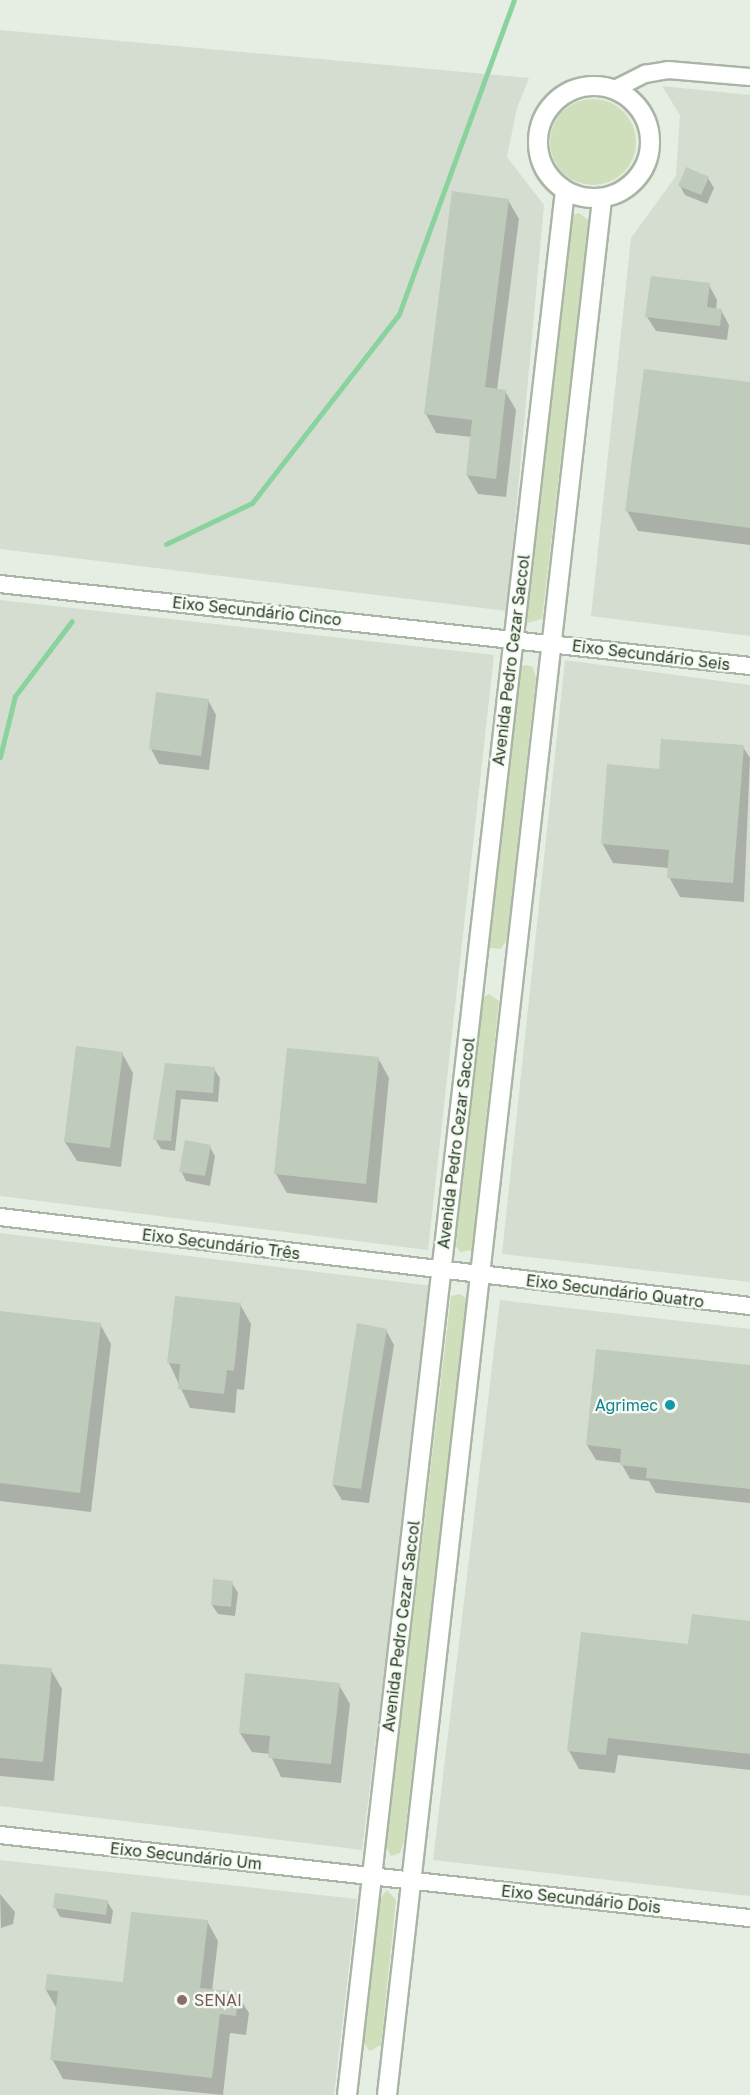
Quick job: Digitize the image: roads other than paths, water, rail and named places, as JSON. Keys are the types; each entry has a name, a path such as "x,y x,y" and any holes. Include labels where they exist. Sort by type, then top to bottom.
{"street":[{"path":"615,88 638,106 650,133 647,162 629,186 602,198 583,198 565,191 544,171 537,144 542,117 561,95 587,85 615,88 645,74 668,70 750,77"},
{"name":"Avenida Pedro Cezar Saccol","path":"347,2095 565,191"},
{"path":"387,2095 602,198"},
{"name":"Eixo Secundário Cinco","path":"0,584 552,643"},
{"name":"Eixo Secundário Seis","path":"552,643 750,666"},
{"name":"Eixo Secundário Três","path":"0,1217 480,1275"},
{"name":"Eixo Secundário Quatro","path":"480,1275 750,1306"},
{"name":"Eixo Secundário Um","path":"0,1835 411,1880"},
{"name":"Eixo Secundário Dois","path":"411,1880 750,1918"}],"waterway":[{"path":"166,544 252,503 399,314 514,0"},
{"path":"0,757 15,696 72,621"}],"place":[{"name":"Agrimec","path":"670,1405"},
{"name":"SENAI","path":"182,2000"}]}
